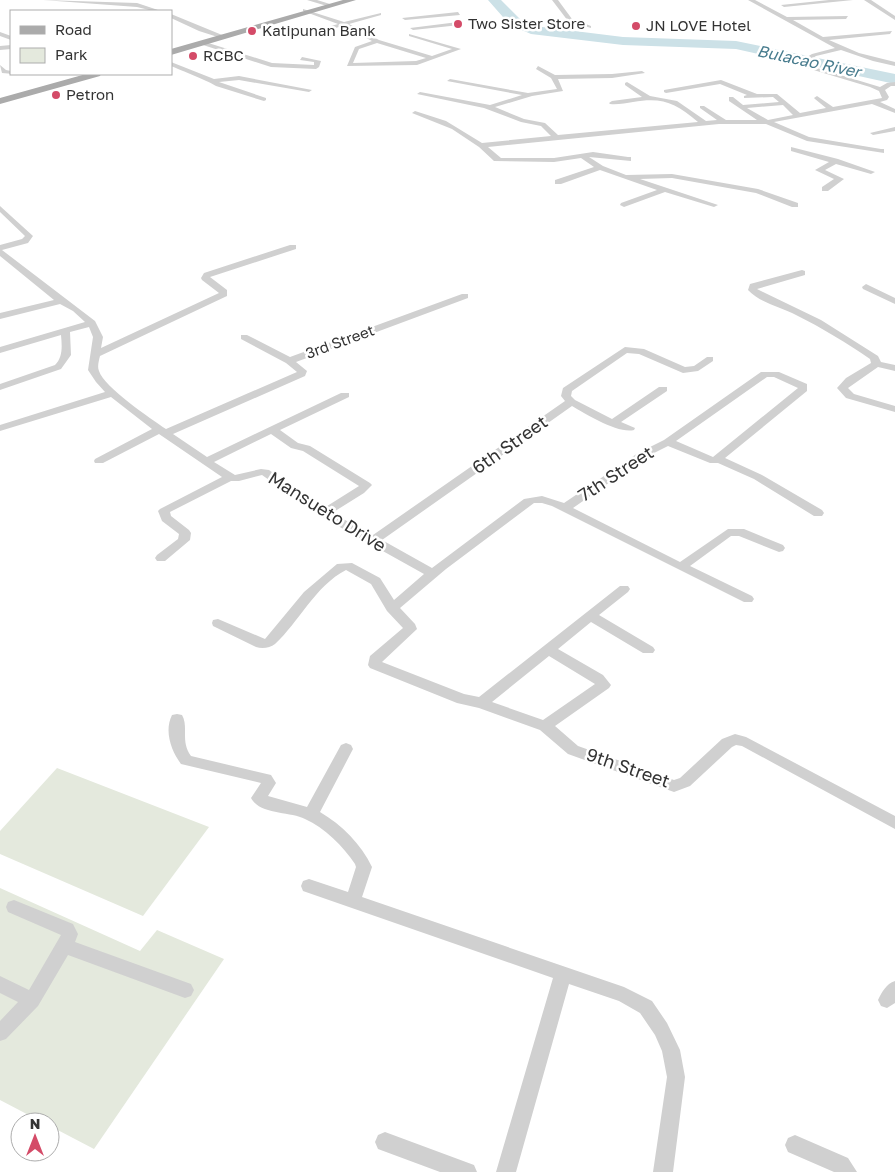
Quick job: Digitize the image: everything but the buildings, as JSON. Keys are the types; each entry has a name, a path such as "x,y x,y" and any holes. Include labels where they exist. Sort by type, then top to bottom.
{"main road":[{"path":"308,11 340,0"},
{"path":"172,51 352,0"},
{"path":"172,51 227,34"},
{"path":"0,100 81,75"},
{"path":"0,100 92,75"}],"street":[{"path":"46,0 137,5 151,10"},
{"path":"310,0 327,4"},
{"path":"555,0 570,20 588,27"},
{"path":"751,0 841,48 870,59 895,64"},
{"path":"777,0 794,12 782,17"},
{"path":"784,5 801,1 850,0"},
{"path":"867,0 895,18"},
{"path":"308,11 344,24 378,41 433,58"},
{"path":"298,37 379,14"},
{"path":"403,38 411,35 415,30 405,18 458,14"},
{"path":"172,16 227,34"},
{"path":"782,17 846,17"},
{"path":"191,24 201,30 227,34"},
{"path":"413,28 458,24"},
{"path":"823,39 890,32"},
{"path":"378,41 357,48 349,65 417,63 458,49 411,35"},
{"path":"386,43 394,40"},
{"path":"202,43 271,64 316,67 318,61 302,59"},
{"path":"841,48 814,55 800,61 800,65 895,93"},
{"path":"172,64 199,78 214,81 239,78 309,90"},
{"path":"0,66 4,72 10,73"},
{"path":"538,68 554,77 612,76 642,73"},
{"path":"491,107 501,102 532,94 561,90 554,77"},
{"path":"214,81 218,86 264,99"},
{"path":"450,81 532,94"},
{"path":"666,91 721,82 755,96"},
{"path":"627,84 650,99"},
{"path":"881,90 889,84 895,84"},
{"path":"482,145 558,139 704,123 766,122 874,102 886,97 881,90"},
{"path":"420,94 491,107 523,122 543,124 558,139"},
{"path":"799,116 788,102 775,95 730,100 756,117 807,139 882,151"},
{"path":"817,98 832,110"},
{"path":"612,103 650,99 675,102 704,123"},
{"path":"746,106 788,102"},
{"path":"874,102 895,111"},
{"path":"702,107 725,122"},
{"path":"416,113 447,124 472,141 482,145 497,159 501,160 554,160 593,154 628,159"},
{"path":"873,134 895,129"},
{"path":"816,141 791,150 871,172"},
{"path":"582,155 600,168 714,205"},
{"path":"825,189 841,180 819,170 835,161"},
{"path":"558,182 600,168"},
{"path":"625,177 672,176 764,193 794,204"},
{"path":"624,205 663,190"},
{"path":"0,208 28,236 25,240 0,250 61,301 76,308 92,323 98,337 93,370 94,375 161,432 230,477"},
{"path":"96,354 224,294 224,292 207,280 207,275 293,246"},
{"path":"802,273 763,282 753,286 752,290 761,297 796,311 860,348 876,358 876,364"},
{"path":"866,287 895,301"},
{"name":"3rd Street","path":"289,361 465,296"},
{"path":"0,316 61,301"},
{"path":"0,350 92,323"},
{"path":"0,387 58,367 66,359 68,347 65,331"},
{"path":"244,337 289,361"},
{"path":"630,428 571,402 566,396 567,390 625,350 632,349 689,371 695,370 710,359"},
{"name":"3rd Street","path":"161,432 299,376 302,371 289,361"},
{"path":"895,368 876,364 850,380 842,388 850,396 895,409"},
{"name":"7th Street","path":"392,608 432,573 528,501 535,498 546,500 565,508 642,455 668,442 769,373 803,386 803,389 718,459"},
{"path":"613,422 663,389"},
{"path":"0,428 113,393"},
{"path":"206,461 345,396"},
{"name":"6th Street","path":"374,540 571,402"},
{"path":"272,430 296,446 306,448 366,485 360,491 324,513"},
{"path":"99,461 161,432"},
{"path":"668,442 709,460 718,459 758,477 818,513"},
{"name":"Mansueto Drive","path":"161,558 184,540 185,533 166,518 164,511 230,477 235,479 260,471 266,472 324,513 432,573"},
{"path":"565,508 748,599"},
{"path":"681,567 728,533 740,532 779,548"},
{"path":"218,623 260,644 269,642 308,595 344,566 348,566 376,581 392,608"},
{"path":"481,703 550,650 624,589"},
{"name":"9th Street","path":"392,608 410,629 374,662 375,665 462,699 481,703 545,726 573,750 674,786 685,782 727,743 735,739 746,742 895,823"},
{"path":"591,616 648,650"},
{"path":"545,726 604,685 598,678 550,650"},
{"path":"177,720 176,742 180,754 186,760 266,779 269,783 259,798 288,809 311,814 357,853 364,867 353,901"},
{"path":"311,814 346,749"},
{"path":"309,886 624,995 646,1007 661,1029 671,1050 676,1077 663,1172"},
{"path":"0,1033 32,1000 65,946 70,934 67,929 14,907"},
{"path":"65,946 185,990"},
{"path":"506,1172 563,974"},
{"path":"0,984 32,1000"},
{"path":"385,1142 467,1172"},
{"path":"794,1145 841,1165 847,1172"}],"green space":[{"path":"57,768 209,827 143,916 0,854 0,831"},
{"path":"0,888 140,951 157,930 224,959 94,1149 60,1131 60,1112 23,1112 0,1100"}],"waterway":[{"name":"Bulacao River","path":"494,0 515,22 531,30 623,41 736,45 895,79"}],"place":[{"name":"Two Sister Store","path":"458,24"},
{"name":"JN LOVE Hotel","path":"636,26"},
{"name":"Katipunan Bank","path":"252,31"},
{"name":"RCBC","path":"193,56"},
{"name":"Petron","path":"56,95"}]}
